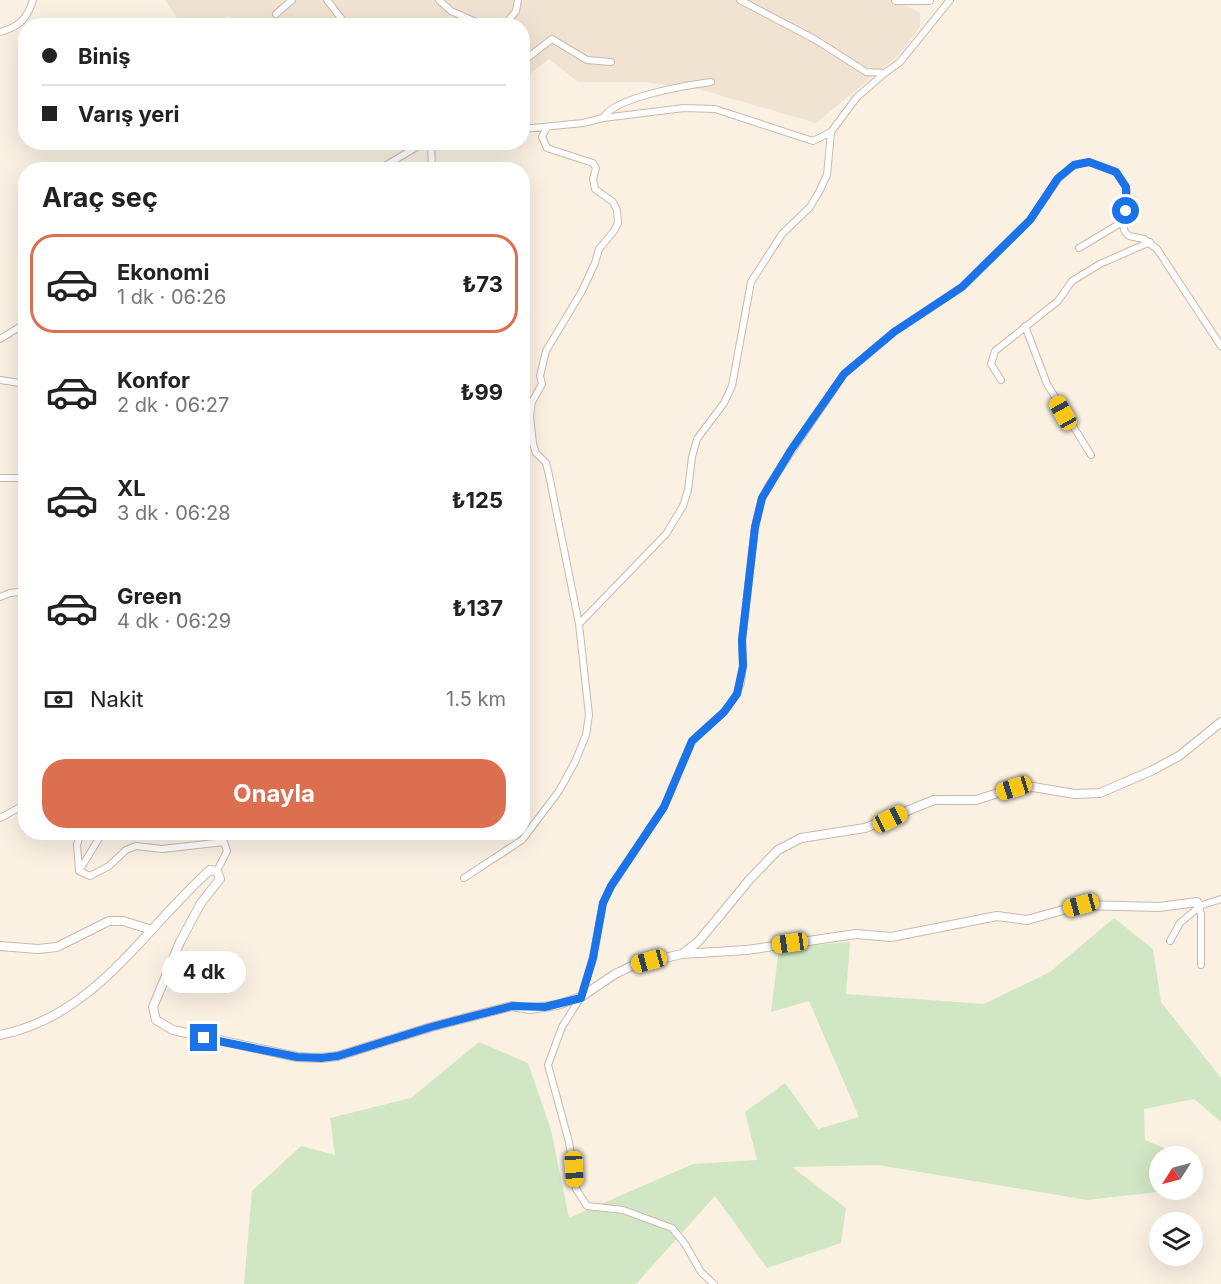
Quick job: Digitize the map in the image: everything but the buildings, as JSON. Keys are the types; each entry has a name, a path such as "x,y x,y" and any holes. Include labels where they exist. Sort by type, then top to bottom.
{"street":[{"path":"25,18 33,0"},
{"path":"276,14 292,0"},
{"path":"327,0 341,18"},
{"path":"441,0 451,11 467,18"},
{"path":"510,18 516,11 518,0"},
{"path":"740,0 816,40 866,72 885,73"},
{"path":"896,0 929,0"},
{"path":"530,129 583,123 603,117 684,108 715,109 813,141 831,132 857,98 900,62 950,0"},
{"path":"0,32 18,26"},
{"path":"530,56 552,39 587,60 611,62"},
{"path":"603,117 606,112 625,102 672,87 711,82"},
{"path":"530,829 559,791 575,762 586,735 589,715 579,624 549,475 546,463 536,453 532,444 530,416 532,402 542,384 540,376 546,351 582,291 599,249 618,223 617,210 613,202 595,189 593,179 596,168 593,164 547,148 542,137 547,128"},
{"path":"579,624 666,534 683,506 697,439 724,403 732,386 751,282 782,234 810,207 819,192 827,175 831,132"},
{"path":"391,162 412,150"},
{"path":"714,1284 700,1272 685,1244 672,1228 623,1210 587,1206 576,1189 571,1151 548,1065 562,1027 581,998 593,958 603,903 611,886 664,807 692,741 724,712 737,694 743,666 742,640 755,527 762,498 791,450 844,374 894,332 962,287 1030,220 1058,178 1074,165 1089,162 1116,172 1121,177 1126,187 1128,200 1124,221 1125,232 1129,236 1150,242 1170,267 1221,346"},
{"path":"1079,248 1124,221"},
{"path":"1001,380 991,364 995,351 1024,326 1058,302 1072,281 1100,264 1150,242"},
{"path":"1024,326 1047,384 1091,454"},
{"path":"0,339 18,328"},
{"path":"0,381 18,383"},
{"path":"0,478 18,478"},
{"path":"0,597 10,592 18,592"},
{"path":"682,954 698,942 778,850 801,838 865,828 934,800 976,800 1014,788 1032,787 1075,794 1100,793 1179,756 1221,722"},
{"path":"0,818 18,808"},
{"path":"79,840 79,871"},
{"path":"79,871 98,840"},
{"path":"464,878 522,840"},
{"path":"79,871 90,876 109,866 126,850 136,846 162,849 224,842 227,851 217,871 220,879 201,903 180,942 153,1007 156,1020 173,1030 297,1057 338,1056 431,1027 512,1006 545,1007 581,998 615,974 634,965 682,954 747,950 856,934 891,937 997,916 1027,920 1081,905 1159,907 1190,901 1197,902 1201,965"},
{"path":"0,1035 60,1014 94,989 210,870 217,871"},
{"path":"1170,941 1180,923 1199,906 1221,899"},
{"path":"0,946 38,949 57,947 109,921 123,921 152,930"}],"shaded area":[{"path":"165,0 895,0 920,13 920,27 900,54 816,123 702,90 645,82 578,82 549,59 530,74 530,18 229,18 228,16 225,18 177,18"}],"green space":[{"path":"1114,918 1153,949 1161,1002 1221,1078 1221,1122 1194,1099 1144,1109 1145,1140 1159,1146 1149,1146 1149,1193 1087,1200 878,1165 792,1167 846,1208 841,1243 767,1268 715,1196 636,1284 244,1284 252,1191 301,1146 335,1155 330,1118 411,1098 479,1042 528,1063 551,1130 569,1218 693,1164 757,1160 745,1112 785,1083 818,1129 859,1117 809,1001 771,1012 779,948 850,942 846,994 984,1004 1050,972"}],"route":[{"path":"204,1038 297,1057 321,1058 338,1056 431,1027 512,1006 530,1009 581,998 593,958 603,903 611,886 664,807 692,741 715,722 737,694 743,666 742,640 749,596 755,527 762,498 791,450 844,374 910,320 962,287 1030,220 1058,178 1074,165 1089,162 1116,172 1126,187 1128,200 1126,211"}]}
